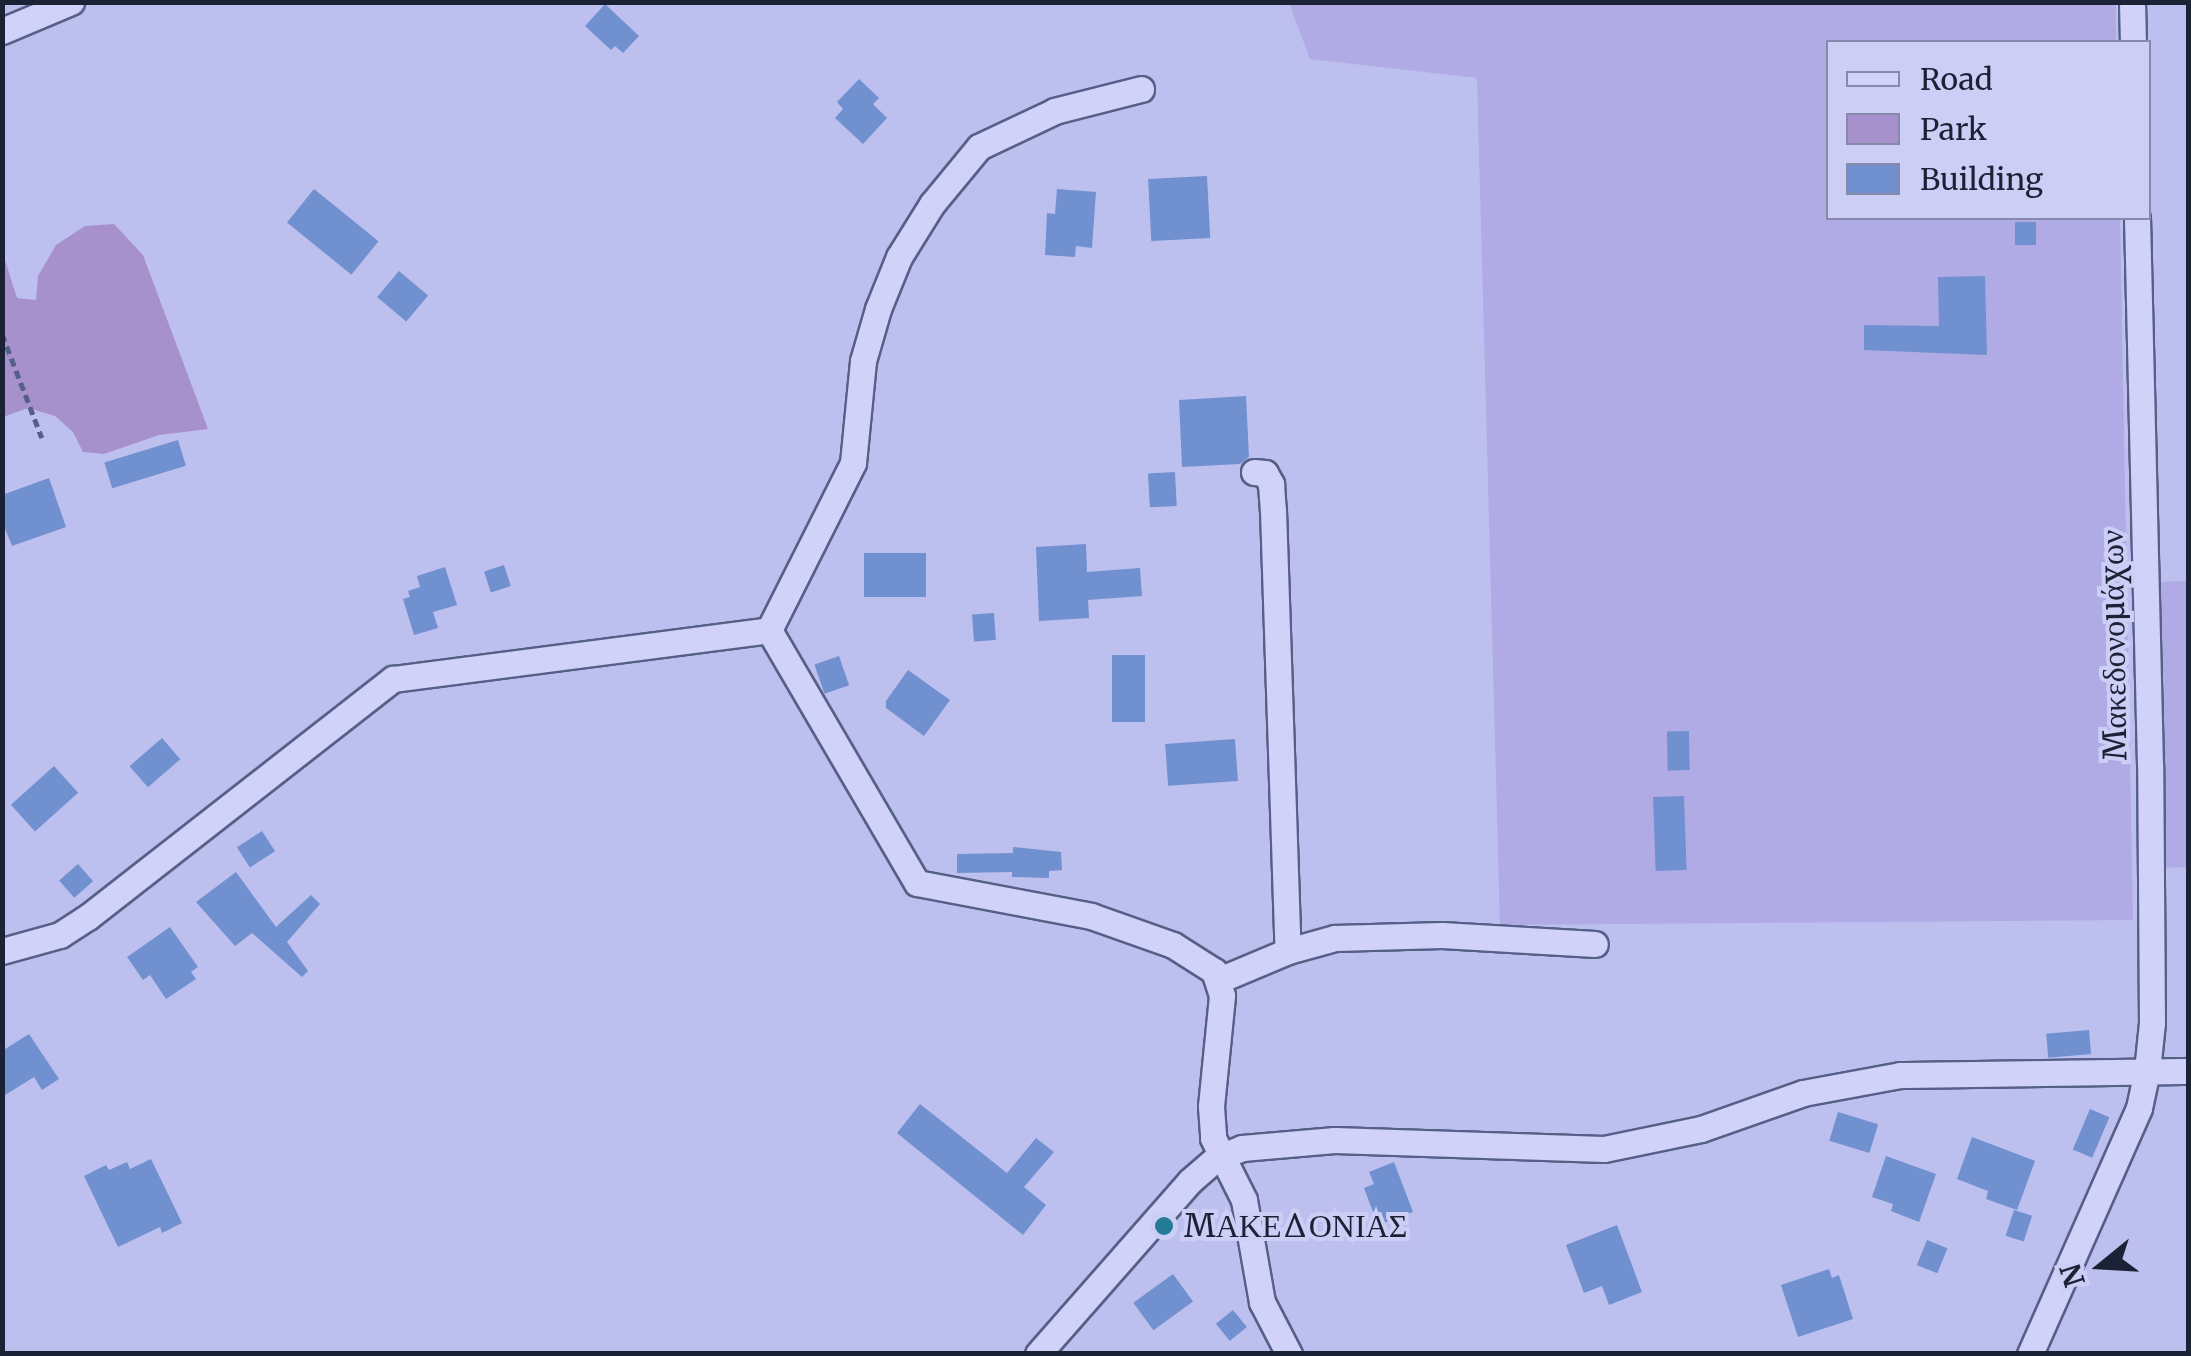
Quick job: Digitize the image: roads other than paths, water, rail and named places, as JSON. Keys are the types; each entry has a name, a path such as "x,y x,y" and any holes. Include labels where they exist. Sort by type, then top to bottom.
{"street":[{"path":"2,31 72,2"},
{"path":"2132,2 2132,40"},
{"path":"769,630 853,463 863,361 878,308 900,257 932,204 979,147 1055,111 1141,89"},
{"name":"Μακεδονομάχων","path":"2030,1354 2138,1108 2152,1024 2150,765 2136,220"},
{"path":"1254,472 1265,474 1271,484 1273,510 1288,951"},
{"path":"2,951 60,935 88,917 393,679 769,630"},
{"path":"769,630 917,884 1091,916 1190,953 1220,980 1222,1018 1210,1123 1220,1156 1244,1200 1262,1302 1289,1354"},
{"path":"1220,980 1288,951 1336,938 1442,935 1595,944"},
{"path":"1038,1354 1167,1205 1220,1156 1258,1144 1312,1140 1604,1149 1700,1129 1803,1093 1900,1076 2188,1072"}],"place":[{"name":"ΜΑΚΕΔΟΝΙΑΣ","path":"1164,1226"}]}
